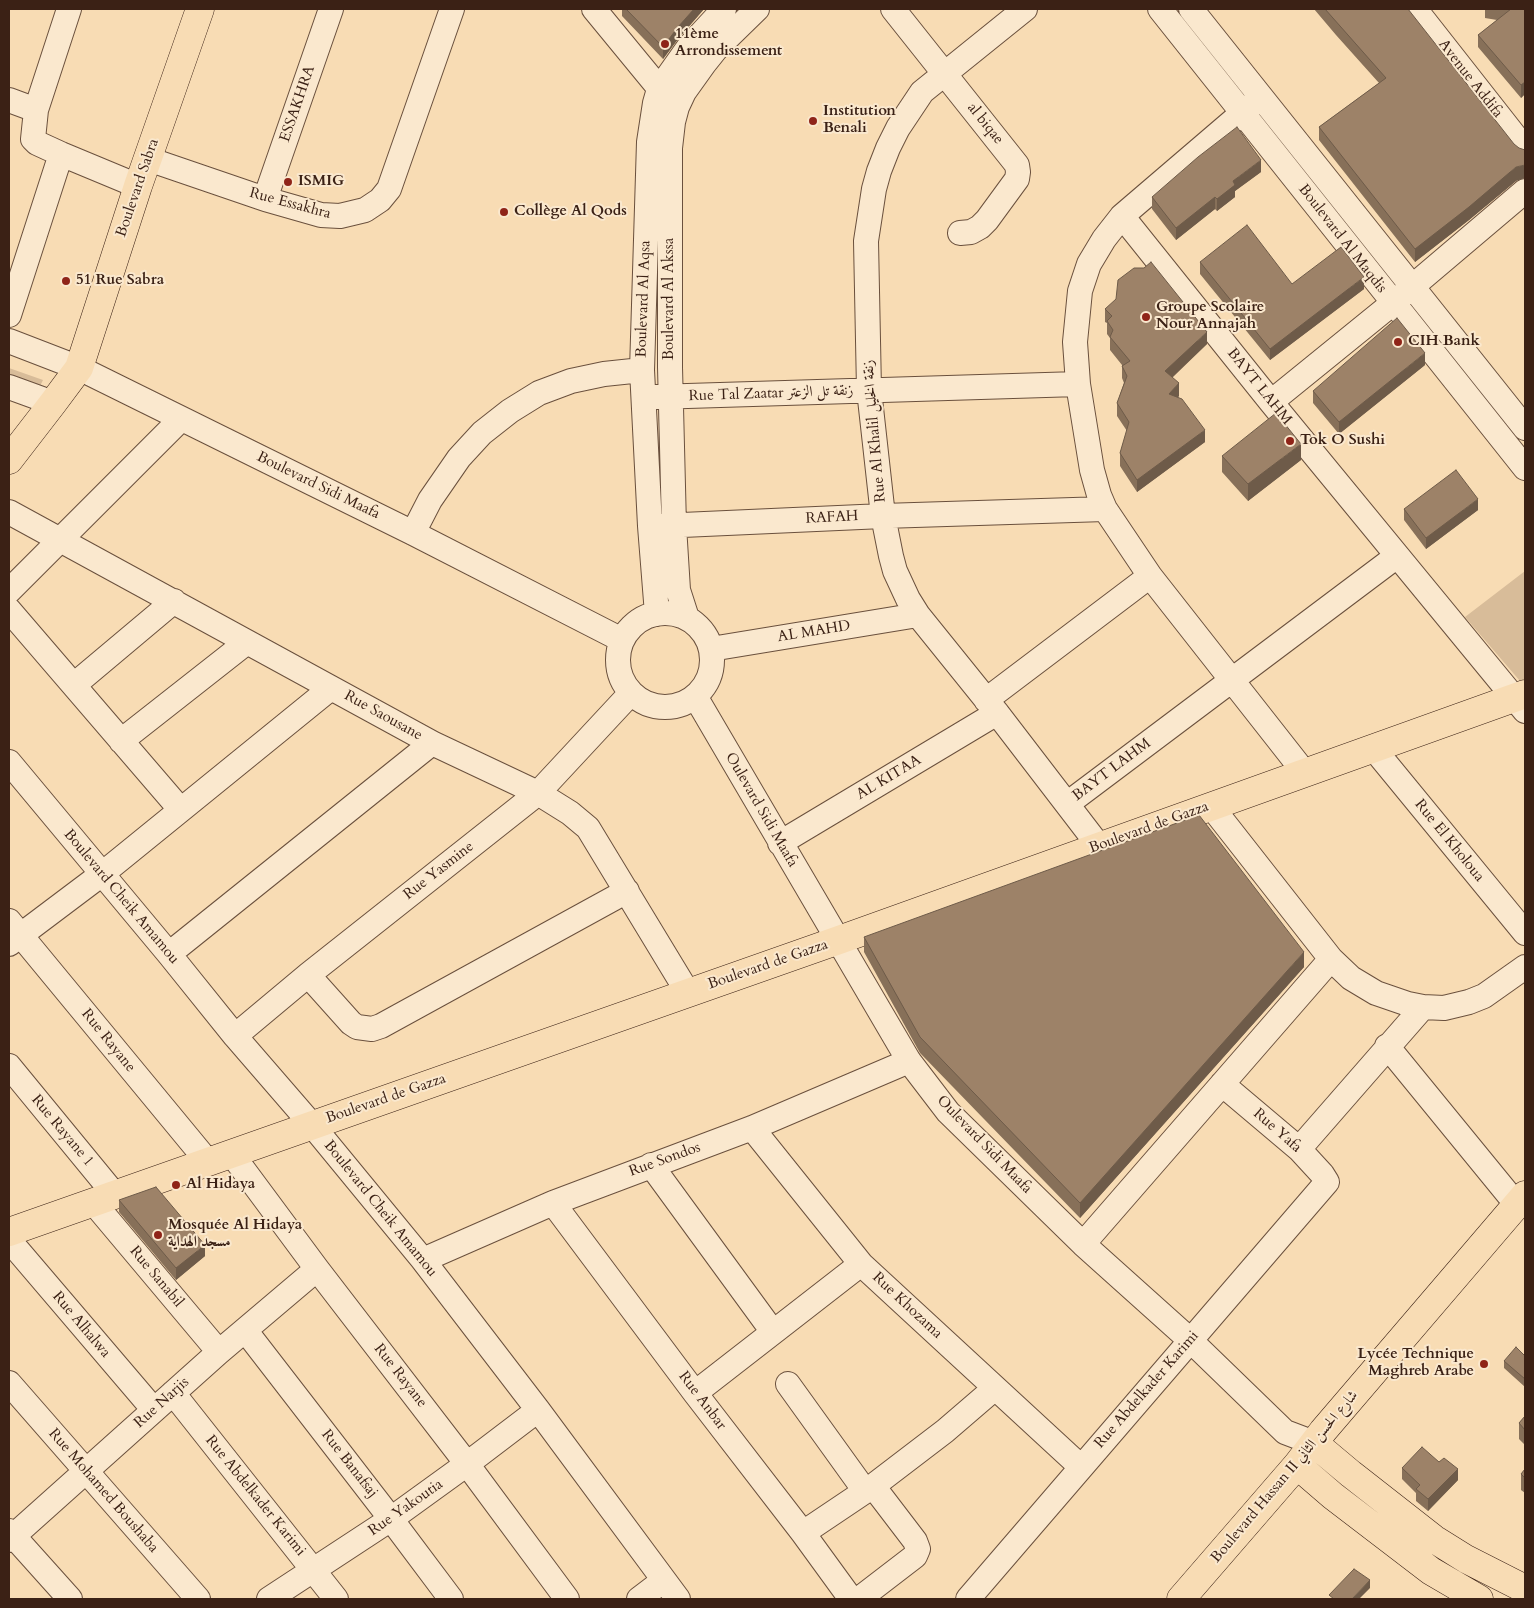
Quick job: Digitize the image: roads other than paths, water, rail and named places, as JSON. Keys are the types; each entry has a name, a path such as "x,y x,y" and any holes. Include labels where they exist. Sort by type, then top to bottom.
{"main road":[{"name":"Boulevard Sabra","path":"9,460 79,368 138,186 200,9"},
{"name":"Boulevard de Gazza","path":"9,1232 839,940 1304,772 1522,701"},
{"name":"Boulevard Hassan II شارع الحسن الثاني","path":"1181,1599 1297,1466 1314,1443 1521,1200"},
{"path":"1314,1443 1350,1474 1434,1539 1466,1559 1525,1589"},
{"path":"1297,1466 1333,1496 1432,1571 1479,1599"}],"street":[{"path":"70,9 36,110 33,139 37,143 61,154 138,186"},
{"name":"ESSAKHRA","path":"265,199 331,9"},
{"name":"Rue Essakhra","path":"148,159 265,199 330,216 358,213 365,210 380,200 393,178 452,9"},
{"path":"594,9 676,107"},
{"name":"Boulevard Al Aqsa","path":"657,614 650,526 642,370 649,142 659,89 688,48 724,9"},
{"name":"Boulevard Al Akssa","path":"687,618 678,590 674,526 671,397 670,148 676,107 692,81 716,49 757,9"},
{"name":"al biqae","path":"893,9 1017,165 1017,179 987,220 971,232 960,233"},
{"name":"Rue Al Khalil زنقة الخليل","path":"1025,9 922,92 898,128 879,171 874,189 866,241 869,390 883,516 896,571 908,598 918,615 992,706 1099,846"},
{"name":"Boulevard Al Maqdis","path":"1160,9 1525,468"},
{"name":"Boulevard Al Maqdis","path":"1191,9 1525,428"},
{"name":"Avenue Addifa","path":"1415,9 1525,149"},
{"path":"1261,97 1122,216 1104,239 1089,264 1080,291 1074,342 1078,384 1092,470 1105,509 1150,576 1304,772"},
{"path":"9,100 36,110"},
{"path":"9,315 61,154"},
{"path":"1271,402 1393,303 1525,191"},
{"name":"BAYT LAHM","path":"1122,216 1397,556 1522,701"},
{"name":"Boulevard Sidi Maafa","path":"9,341 79,368 414,533 622,640"},
{"path":"414,533 430,500 459,458 482,433 517,406 539,393 571,381 604,374 642,370"},
{"name":"Rue Tal Zaatar زنقة تل الزعتر","path":"644,397 1078,384"},
{"path":"9,387 53,403"},
{"path":"9,591 181,419"},
{"name":"RAFAH","path":"650,526 1105,509"},
{"name":"Rue Saousane","path":"9,512 432,743 538,792 570,813 588,828 688,993"},
{"name":"BAYT LAHM","path":"1067,804 1397,556"},
{"name":"AL KITAA","path":"780,843 992,706 1150,576"},
{"path":"74,685 174,601"},
{"path":"9,610 180,809"},
{"path":"657,614 672,614 687,618 704,634 710,649 712,662 710,675 704,686 695,696 683,704 662,707 642,702 626,687 619,672 618,656 622,640 629,629 639,621 657,614"},
{"name":"AL MAHD","path":"710,649 918,615"},
{"path":"121,741 247,642"},
{"path":"13,933 102,874 331,688"},
{"name":"Rue Yasmine","path":"234,1036 538,792 631,693"},
{"name":"Oulevard Sidi Maafa","path":"695,696 780,843 839,940 874,1004 909,1061 948,1112 1083,1244 1190,1340 1286,1432"},
{"path":"169,954 432,743"},
{"name":"Rue El Kholoua","path":"1374,749 1525,933"},
{"name":"Boulevard Cheik Amamou","path":"9,762 169,954 234,1036 312,1125 423,1260 538,1410 678,1599"},
{"path":"1211,806 1331,959 1351,978 1376,993 1396,1001 1424,1007 1444,1008 1484,996 1525,967"},
{"path":"308,975 351,1023 357,1027 372,1029 381,1026 627,890"},
{"name":"Rue Rayane","path":"13,933 219,1158 317,1269 468,1464 567,1599"},
{"path":"1083,1244 1331,959"},
{"path":"1299,1149 1387,1046 1424,1007"},
{"path":"1387,1046 1521,1200"},
{"name":"Rue Sondos","path":"423,1260 553,1203 752,1128 909,1061"},
{"name":"Rue Rayane 1","path":"9,1066 104,1198"},
{"name":"Rue Yafa","path":"1222,1084 1299,1149 1327,1182"},
{"name":"Rue Khozama","path":"752,1128 861,1264 1081,1466"},
{"path":"652,1165 773,1332"},
{"name":"Rue Abdelkader Karimi","path":"968,1599 1327,1182"},
{"name":"Rue Sanabil","path":"104,1198 219,1352"},
{"name":"Rue Anbar","path":"553,1203 851,1599"},
{"name":"Rue Alhalwa","path":"9,1240 154,1410"},
{"path":"694,1392 861,1264"},
{"name":"Rue Narjis","path":"10,1536 219,1352 317,1269"},
{"name":"Rue Banafsaj","path":"245,1330 451,1599"},
{"name":"Rue Mohamed Boushaba","path":"9,1383 198,1599"},
{"path":"788,1384 869,1488 915,1542 918,1549 915,1556 859,1599"},
{"path":"803,1533 869,1488 945,1431 995,1388"},
{"name":"Rue Abdelkader Karimi","path":"173,1393 336,1599"},
{"name":"Rue Yakoutia","path":"269,1599 391,1519 468,1464 538,1410"},
{"path":"1286,1432 1314,1443"},
{"path":"1286,1432 1297,1466"},
{"path":"10,1536 70,1599"},
{"path":"639,1599 664,1580"}],"place":[{"name":"11ème Arrondissement","path":"665,44"},
{"name":"Institution Benali","path":"813,121"},
{"name":"ISMIG","path":"288,182"},
{"name":"Collège Al Qods","path":"504,212"},
{"name":"51 Rue Sabra","path":"66,281"},
{"name":"Groupe Scolaire Nour Annajah","path":"1146,317"},
{"name":"CIH Bank","path":"1398,342"},
{"name":"Tok O Sushi","path":"1290,441"},
{"name":"Al Hidaya","path":"176,1185"},
{"name":"Mosquée Al Hidaya مسجد الهداية","path":"158,1235"},
{"name":"Lycée Technique Maghreb Arabe","path":"1484,1364"}]}
